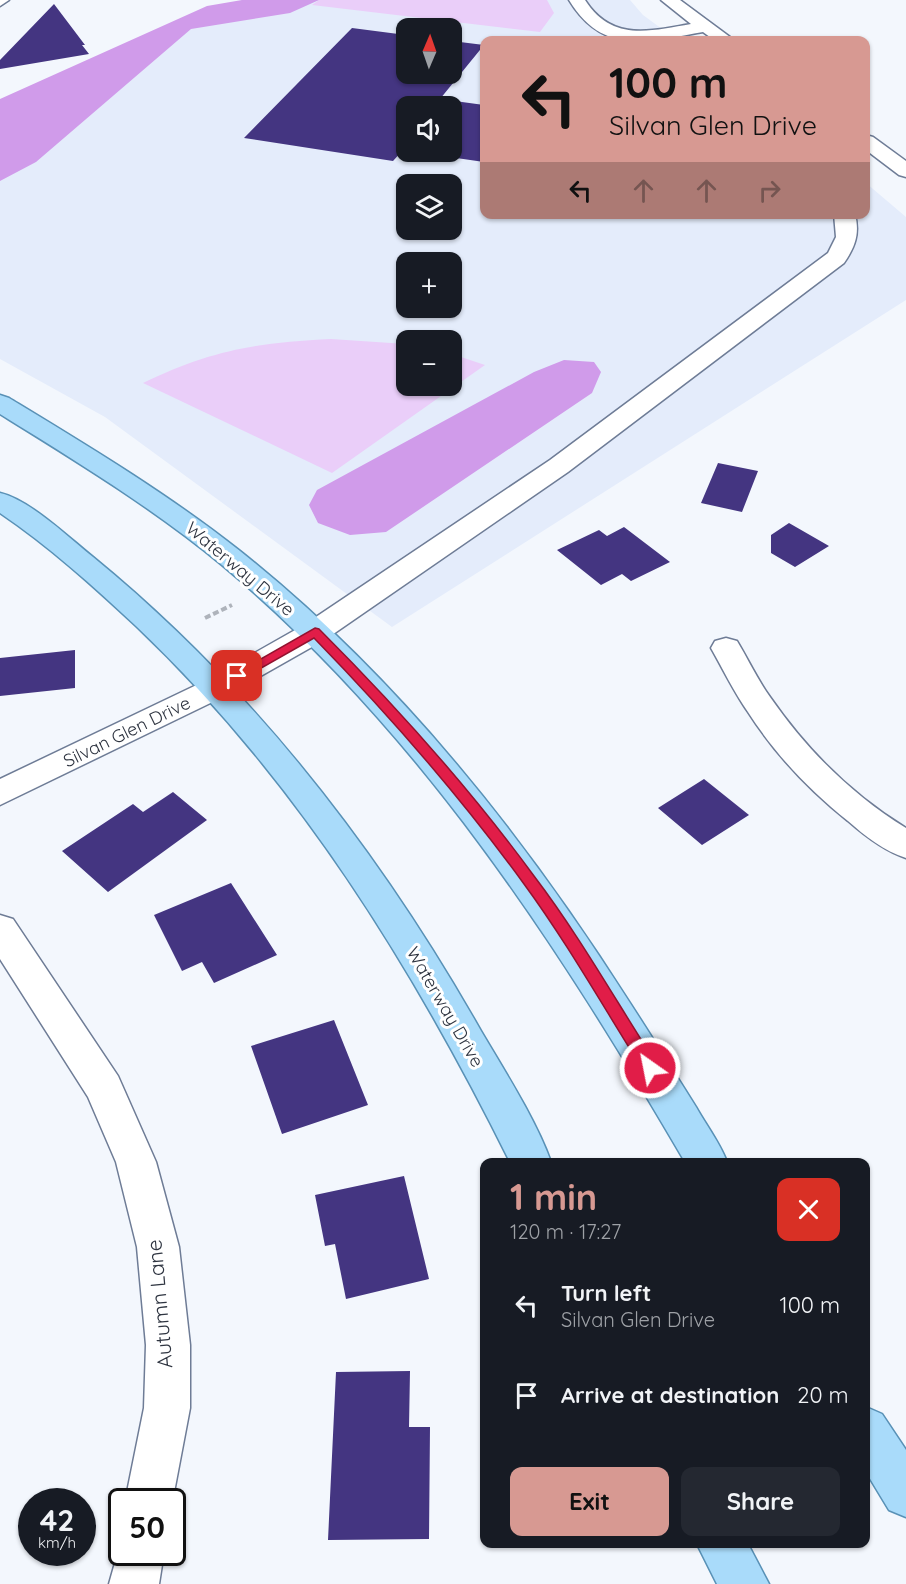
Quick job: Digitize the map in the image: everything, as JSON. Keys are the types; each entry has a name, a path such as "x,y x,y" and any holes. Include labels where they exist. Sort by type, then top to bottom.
{"main road":[{"name":"Waterway Drive","path":"0,403 154,500 233,560 315,632 390,708 452,779 531,882 662,1086 705,1158"},
{"name":"Waterway Drive","path":"0,501 85,564 158,628 218,687 295,776 367,874 438,991 529,1158"},
{"path":"870,1436 906,1493"},
{"path":"723,1548 744,1584"}],"street":[{"path":"577,0 592,24 606,32 632,36 704,27"},
{"path":"669,0 719,36"},
{"path":"870,144 906,171"},
{"name":"Silvan Glen Drive","path":"0,793 218,687 315,632 559,466 836,258 847,242 848,228 845,219"},
{"path":"726,648 757,704 794,750 841,797 906,845"},
{"name":"Autumn Lane","path":"0,929 104,1088 136,1162 158,1247 168,1345 166,1408 152,1488"},
{"path":"134,1584 137,1566"}],"path":[{"path":"205,618 240,601"}],"shaded area":[{"path":"242,0 630,0 643,15 672,36 480,36 480,219 870,219 870,186 906,217 906,300 392,627 105,417 0,359 0,174 140,57"},
{"path":"242,0 319,0 290,13 191,29 36,162 0,181 0,99 207,6"},
{"path":"319,0 547,0 554,13 540,32 462,23 462,18 422,18 312,5"},
{"path":"331,339 396,343 396,396 441,396 332,473 143,383 213,356 234,350 279,343"},
{"path":"462,357 485,365 462,381"},
{"path":"564,360 594,362 601,372 592,393 386,532 350,535 318,523 309,505 317,490 534,372"}],"building":[{"path":"54,4 85,45 82,45 89,54 0,69 0,60"},
{"path":"352,28 396,34 396,84 452,84 442,96 396,96 396,158 393,161 244,138"},
{"path":"462,42 480,44 480,50 462,72"},
{"path":"462,102 480,104 480,161 462,159"},
{"path":"718,463 758,471 742,512 701,503"},
{"path":"789,523 829,546 795,567 771,553 771,535"},
{"path":"624,527 670,562 631,581 622,574 601,585 557,550 599,530 607,536"},
{"path":"75,650 75,688 0,696 0,658"},
{"path":"704,779 749,815 702,845 658,808"},
{"path":"173,792 207,820 108,892 62,851 133,804 143,812"},
{"path":"231,883 277,955 214,983 202,962 182,971 154,915"},
{"path":"334,1020 368,1105 282,1134 251,1046"},
{"path":"404,1176 429,1279 346,1299 335,1244 325,1246 315,1195"},
{"path":"410,1371 409,1427 430,1427 429,1539 328,1540 336,1372"}],"route":[{"path":"237,676 315,632 390,708 452,779 531,882 650,1068"}]}
